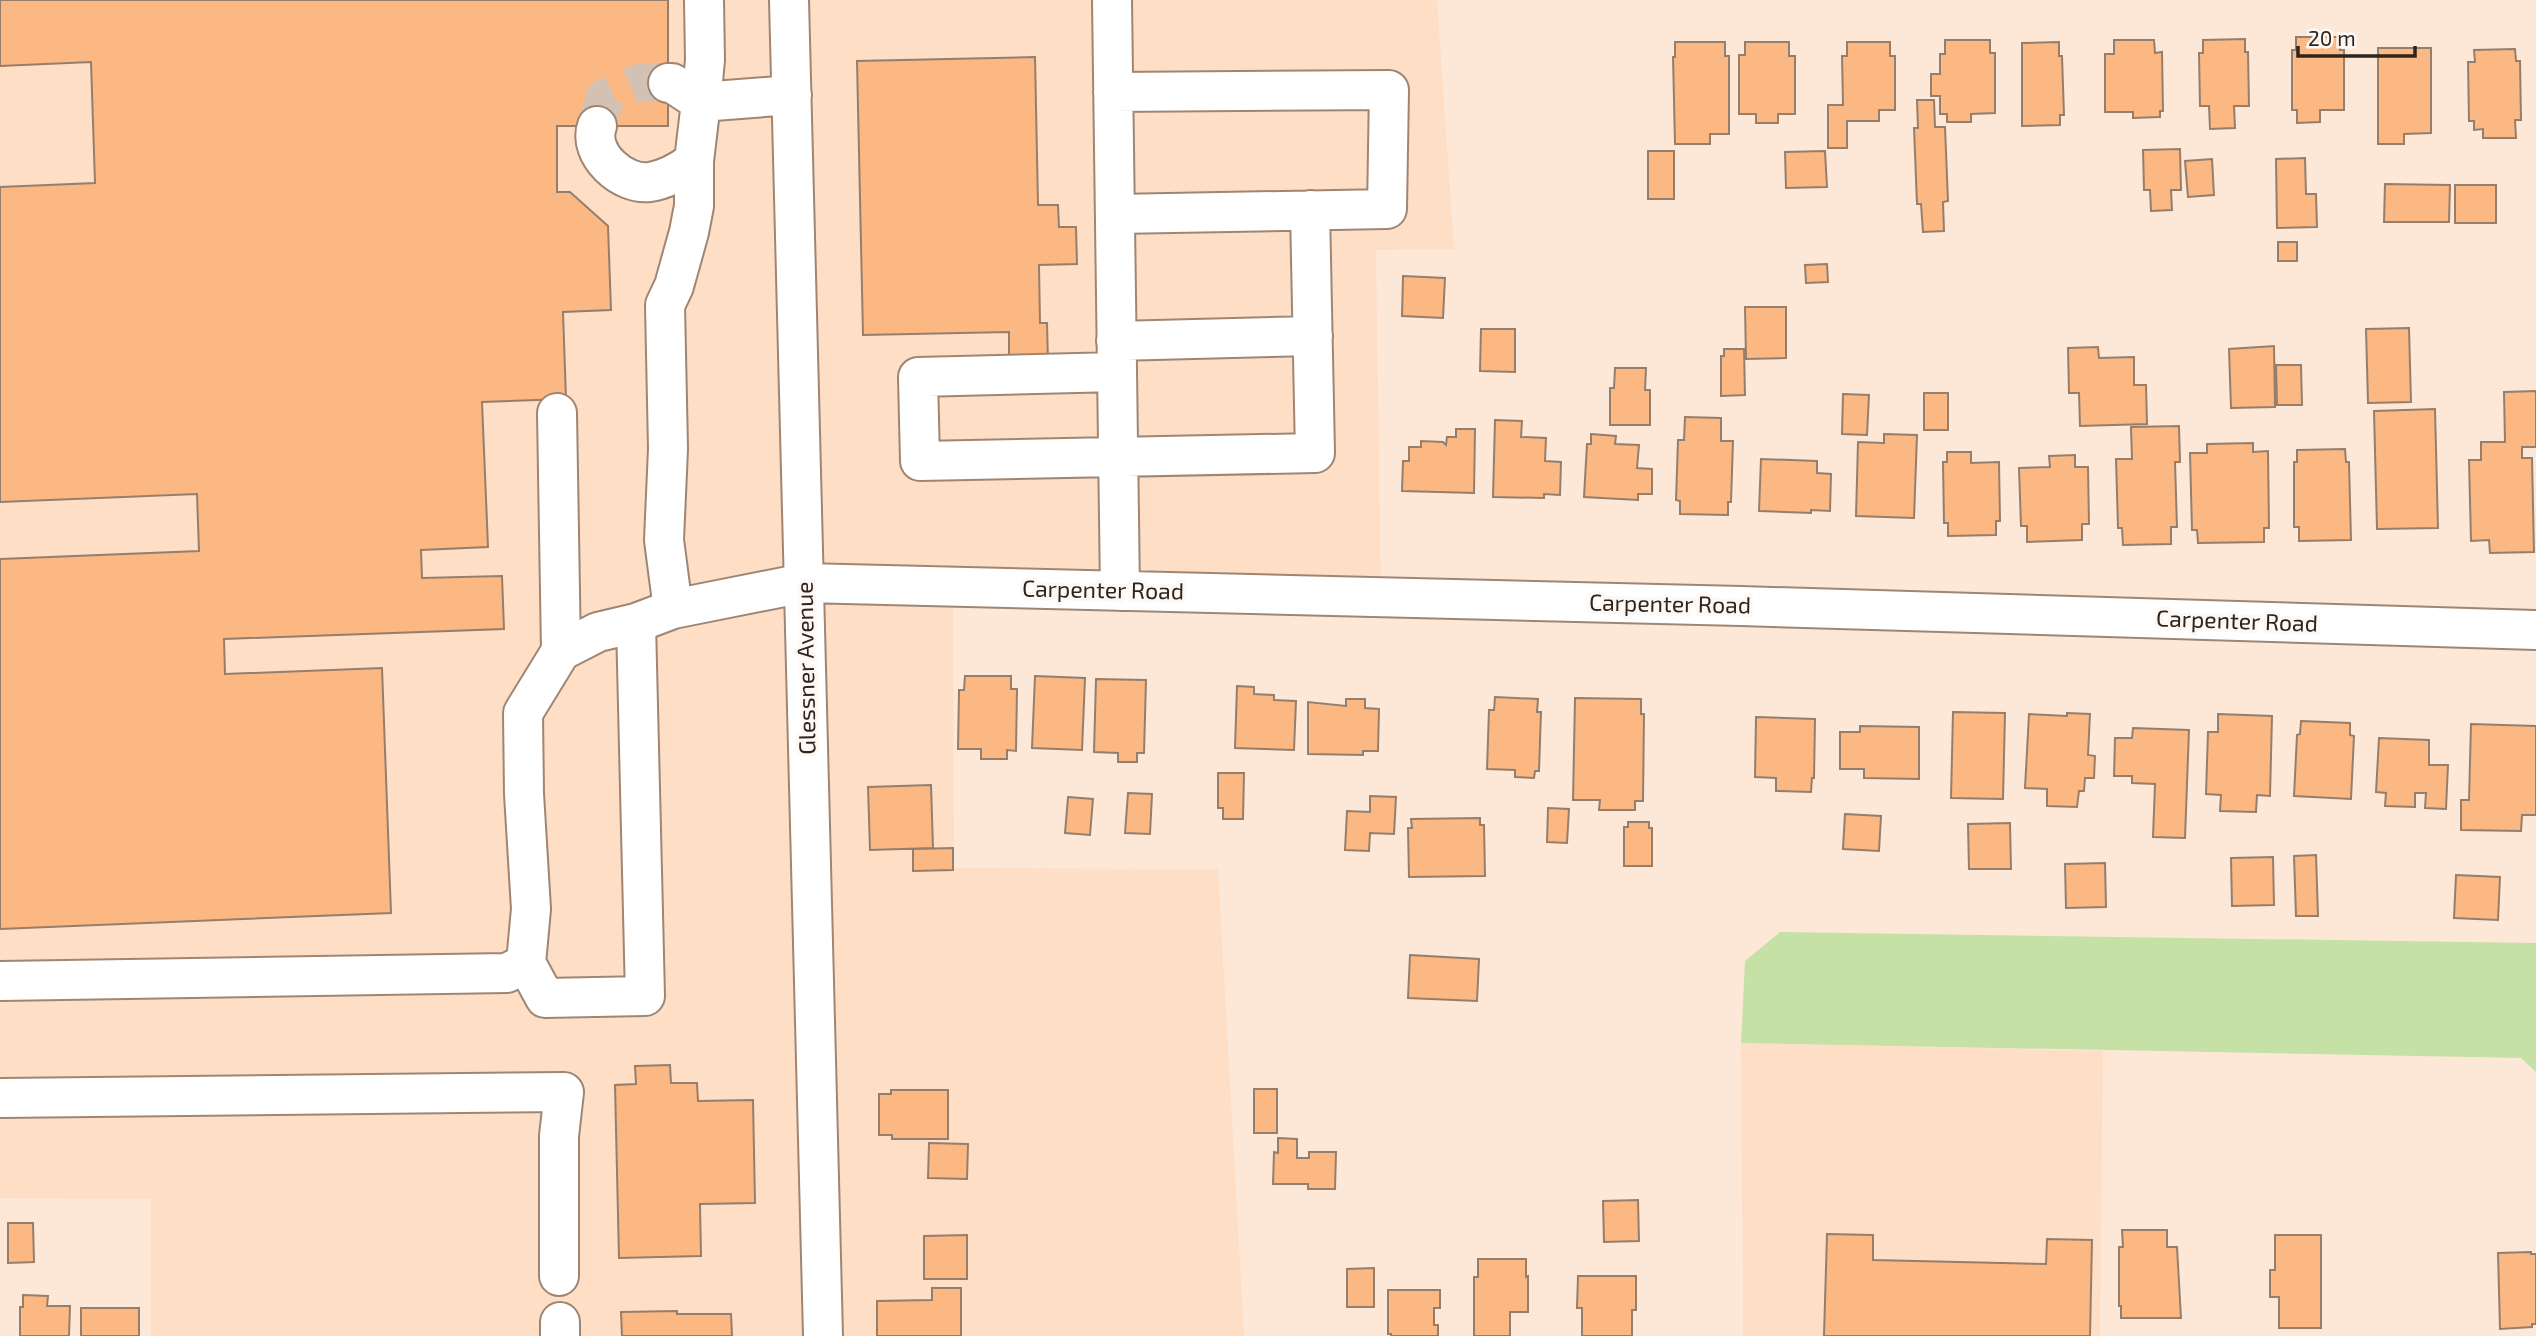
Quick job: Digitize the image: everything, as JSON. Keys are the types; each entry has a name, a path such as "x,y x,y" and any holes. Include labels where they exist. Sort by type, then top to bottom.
{"street":[{"path":"673,609 664,540 668,449 665,305 674,286 694,206 694,160 685,93 705,60 704,0"},
{"name":"Glessner Avenue","path":"789,0 822,1336"},
{"path":"1112,0 1120,591"},
{"path":"1113,92 1389,90 1387,209 1116,214"},
{"path":"685,93 792,95"},
{"path":"597,126 595,132 599,150 607,165 629,178 648,182 677,174 694,160"},
{"path":"1310,211 1313,336 1315,453 920,461 918,377 1313,336"},
{"path":"557,414 561,651 523,713 524,794 531,909 526,963 545,998 645,996 636,623"},
{"name":"Carpenter Road","path":"561,651 598,632 636,623 673,609 804,583 1755,606 2536,630"},
{"path":"0,981 507,973 526,963"},
{"path":"0,1098 564,1092 559,1136 559,1276"}],"shaded area":[{"path":"0,0 1437,0 1454,249 1376,250 1381,600 953,584 954,868 1218,869 1244,1336 151,1336 151,1199 0,1198"},
{"path":"1741,1043 2103,1051 2100,1336 1743,1336"}],"green space":[{"path":"1780,932 2536,943 2536,1072 2521,1058 1741,1043 1745,961"}],"building":[{"path":"0,0 668,0 668,126 557,126 557,192 570,192 608,226 611,310 563,312 566,399 482,402 488,547 421,550 422,578 502,576 504,629 224,639 225,674 382,668 391,913 0,929 0,559 199,551 197,494 0,502 0,187 95,183 91,62 0,66"},
{"path":"2296,37 2340,37 2340,50 2344,50 2344,110 2320,110 2320,122 2297,123 2297,110 2292,110 2292,50 2296,50"},
{"path":"2245,39 2245,52 2248,52 2249,106 2234,106 2235,128 2210,129 2209,106 2200,106 2199,53 2203,53 2203,40"},
{"path":"1945,40 1990,40 1990,53 1995,53 1995,113 1971,114 1971,122 1947,122 1947,114 1940,114 1940,96 1931,96 1931,74 1940,74 1940,54 1945,54"},
{"path":"2114,40 2154,40 2155,53 2162,52 2163,111 2160,111 2160,117 2133,118 2133,112 2105,112 2105,54 2114,54"},
{"path":"1675,42 1725,42 1725,56 1729,56 1729,134 1710,134 1710,144 1675,144"},
{"path":"1745,42 1789,42 1789,56 1795,56 1795,114 1778,114 1778,123 1756,123 1756,114 1739,114 1739,55 1745,55"},
{"path":"1847,42 1890,42 1890,56 1895,56 1895,110 1879,110 1879,121 1847,121 1847,148 1828,148 1828,105 1843,105 1842,56 1847,56"},
{"path":"2059,42 2064,115 2060,115 2060,125 2022,126 2022,43"},
{"path":"2378,48 2431,48 2431,133 2404,134 2404,144 2378,144"},
{"path":"2515,49 2516,61 2520,61 2521,120 2515,120 2516,138 2483,138 2483,129 2474,130 2474,121 2469,121 2468,62 2475,62 2474,50"},
{"path":"1035,57 1038,205 1058,205 1059,227 1076,227 1077,264 1039,265 1040,323 1047,323 1048,363 1009,364 1009,332 863,335 857,61"},
{"path":"1917,100 1934,100 1935,127 1945,127 1948,201 1943,202 1944,231 1923,232 1921,204 1917,204 1914,128 1918,128"},
{"path":"2180,149 2181,190 2171,190 2172,210 2151,211 2150,190 2144,190 2143,150"},
{"path":"1648,151 1674,151 1674,199 1648,199"},
{"path":"1825,151 1827,187 1786,188 1785,152"},
{"path":"2305,158 2306,194 2316,194 2317,227 2277,228 2276,159"},
{"path":"2212,159 2214,195 2188,197 2185,161"},
{"path":"2385,184 2450,185 2449,222 2384,222"},
{"path":"2455,185 2496,185 2496,223 2455,223"},
{"path":"2278,242 2297,242 2297,261 2278,261"},
{"path":"1827,264 1828,282 1806,283 1805,265"},
{"path":"1403,276 1445,278 1443,318 1402,316"},
{"path":"1745,307 1786,307 1786,358 1746,359"},
{"path":"2409,328 2411,402 2368,403 2366,329"},
{"path":"1481,329 1515,329 1515,372 1480,371"},
{"path":"2274,346 2275,407 2231,408 2229,349"},
{"path":"2098,347 2099,358 2134,357 2134,385 2146,385 2147,424 2080,426 2079,393 2069,393 2068,348"},
{"path":"1724,349 1744,349 1745,395 1721,396 1721,356 1724,356"},
{"path":"2276,365 2301,365 2302,405 2277,405"},
{"path":"1615,368 1646,368 1645,390 1650,390 1650,425 1610,425 1610,388 1614,388"},
{"path":"2536,391 2536,447 2522,447 2522,458 2532,458 2534,552 2490,553 2489,540 2471,541 2469,460 2481,460 2481,442 2505,442 2504,392"},
{"path":"1924,393 1948,393 1948,430 1924,430"},
{"path":"1843,394 1869,395 1867,435 1842,434"},
{"path":"2435,409 2438,528 2377,529 2374,411"},
{"path":"1685,417 1721,418 1721,441 1733,441 1731,502 1728,502 1728,515 1680,514 1680,501 1676,500 1678,440 1684,440"},
{"path":"1495,420 1522,421 1521,437 1546,438 1545,461 1561,462 1560,495 1544,494 1544,498 1493,497"},
{"path":"2179,426 2180,462 2175,462 2177,527 2171,527 2171,544 2123,545 2122,528 2118,528 2116,459 2132,459 2131,427"},
{"path":"1456,429 1475,429 1474,493 1402,491 1403,461 1409,461 1409,447 1421,447 1421,441 1443,442 1446,445 1447,437 1456,437"},
{"path":"1591,434 1616,436 1615,444 1639,445 1637,468 1652,469 1652,494 1638,494 1638,500 1584,497 1587,444 1591,444"},
{"path":"1884,434 1917,435 1914,518 1856,516 1858,442 1884,443"},
{"path":"2253,443 2253,452 2268,451 2269,528 2264,528 2264,542 2198,543 2197,530 2192,530 2190,453 2207,453 2207,444"},
{"path":"2345,449 2346,462 2349,462 2351,540 2299,541 2299,527 2294,527 2294,462 2297,462 2297,450"},
{"path":"1947,452 1971,452 1971,463 1999,462 2000,521 1996,521 1996,535 1948,536 1948,523 1944,523 1943,462 1947,462"},
{"path":"2075,455 2075,467 2088,467 2089,524 2082,524 2082,540 2027,542 2027,526 2021,526 2019,468 2050,467 2049,456"},
{"path":"1761,459 1817,461 1817,473 1831,474 1830,511 1759,511"},
{"path":"965,676 1011,676 1011,689 1017,689 1016,751 1007,750 1007,759 981,759 981,749 958,749 959,690 964,690"},
{"path":"1035,676 1085,678 1082,750 1032,748"},
{"path":"1096,679 1146,680 1144,753 1137,753 1137,762 1118,762 1118,753 1094,752"},
{"path":"1237,686 1254,687 1254,694 1274,695 1274,700 1296,701 1294,750 1235,748"},
{"path":"1495,697 1538,699 1537,712 1541,712 1539,771 1535,771 1534,778 1515,777 1515,770 1487,769 1489,710 1494,710"},
{"path":"1575,698 1641,699 1641,714 1644,714 1643,801 1635,801 1635,810 1599,810 1600,800 1573,800"},
{"path":"1346,699 1365,699 1365,708 1379,709 1378,751 1363,751 1363,755 1308,754 1308,702 1346,706"},
{"path":"1953,712 2005,713 2003,799 1951,798"},
{"path":"2067,713 2090,714 2088,755 2095,756 2094,778 2085,778 2084,791 2079,791 2077,807 2047,806 2047,789 2025,788 2029,714 2067,716"},
{"path":"2218,714 2272,716 2270,796 2257,795 2256,812 2220,811 2221,795 2206,794 2208,732 2218,732"},
{"path":"1756,717 1815,719 1814,778 1811,792 1776,791 1776,778 1755,777"},
{"path":"2301,721 2350,723 2350,735 2354,736 2351,799 2294,796 2297,735 2300,734"},
{"path":"2471,724 2536,726 2536,815 2522,815 2521,831 2461,830 2461,800 2469,800"},
{"path":"1860,726 1919,727 1919,779 1864,778 1864,769 1840,769 1840,732 1860,732"},
{"path":"2133,728 2189,730 2185,838 2153,837 2155,784 2132,783 2132,776 2114,776 2115,738 2132,738"},
{"path":"2379,738 2429,740 2429,765 2448,765 2446,809 2425,808 2426,793 2415,793 2415,807 2385,806 2386,793 2376,792"},
{"path":"1218,773 1244,773 1243,819 1223,819 1223,808 1218,808"},
{"path":"931,785 933,848 870,850 868,787"},
{"path":"1128,793 1152,794 1150,834 1125,833"},
{"path":"1370,796 1396,797 1394,834 1370,833 1369,851 1345,850 1347,811 1370,812"},
{"path":"1068,797 1093,799 1090,835 1065,833"},
{"path":"1548,808 1569,809 1567,843 1547,842"},
{"path":"1845,814 1881,816 1879,851 1843,849"},
{"path":"1480,818 1480,825 1484,825 1485,876 1409,877 1408,828 1412,828 1411,819"},
{"path":"1628,822 1649,822 1649,828 1652,828 1652,866 1624,866 1624,827 1628,827"},
{"path":"2010,823 2011,869 1969,869 1968,824"},
{"path":"953,848 953,870 913,871 913,849"},
{"path":"2316,855 2318,916 2296,916 2294,856"},
{"path":"2273,857 2274,905 2232,906 2231,858"},
{"path":"2105,863 2106,907 2066,908 2065,864"},
{"path":"2456,875 2500,877 2498,920 2454,918"},
{"path":"1410,955 1479,959 1477,1001 1408,998"},
{"path":"670,1065 671,1083 697,1083 698,1101 753,1100 755,1203 700,1204 701,1256 619,1258 615,1085 636,1084 635,1066"},
{"path":"1254,1089 1277,1089 1277,1133 1254,1133"},
{"path":"891,1090 948,1090 948,1139 892,1139 892,1135 879,1135 879,1094 891,1094"},
{"path":"1278,1138 1297,1139 1297,1158 1309,1158 1309,1152 1336,1152 1335,1189 1308,1189 1308,1184 1273,1184 1274,1152 1278,1153"},
{"path":"929,1143 968,1144 967,1179 928,1178"},
{"path":"1638,1200 1639,1241 1604,1242 1603,1201"},
{"path":"8,1223 33,1223 34,1262 8,1263"},
{"path":"2122,1230 2167,1230 2167,1247 2177,1247 2181,1318 2121,1318 2119,1247 2123,1247"},
{"path":"1827,1234 1873,1235 1873,1260 2046,1264 2047,1239 2092,1240 2090,1336 1824,1336"},
{"path":"967,1235 967,1279 924,1279 924,1236"},
{"path":"2275,1235 2321,1235 2321,1328 2279,1328 2279,1297 2270,1297 2270,1270 2275,1270"},
{"path":"2498,1253 2536,1254 2536,1324 2532,1324 2532,1327 2500,1329"},
{"path":"1478,1259 1526,1259 1528,1312 1510,1312 1510,1336 1474,1336 1474,1277 1478,1277"},
{"path":"1374,1268 1374,1307 1347,1307 1347,1269"},
{"path":"1578,1276 1636,1276 1636,1310 1632,1310 1632,1336 1582,1336 1582,1308 1577,1308"},
{"path":"932,1288 961,1288 961,1336 877,1336 877,1301 932,1300"},
{"path":"1388,1290 1440,1290 1440,1308 1434,1308 1434,1325 1438,1325 1438,1336 1388,1334"},
{"path":"23,1295 48,1296 47,1306 70,1306 69,1336 20,1336 20,1307 23,1307"},
{"path":"81,1308 139,1308 139,1336 81,1336"},
{"path":"677,1311 677,1314 731,1314 732,1336 622,1336 621,1312"}],"tunnel":[{"path":"597,126 605,98 639,83 668,83"}]}
